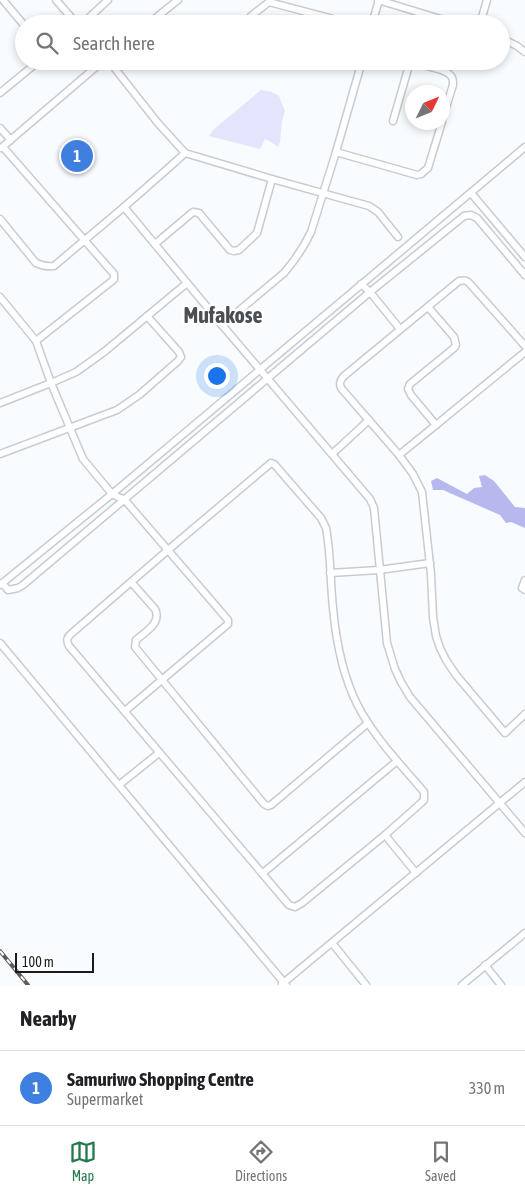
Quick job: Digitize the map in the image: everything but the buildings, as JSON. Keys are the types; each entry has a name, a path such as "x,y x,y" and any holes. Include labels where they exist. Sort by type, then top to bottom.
{"street":[{"path":"3,0 16,15"},
{"path":"56,0 69,15"},
{"path":"92,15 108,0"},
{"path":"159,15 178,0"},
{"path":"375,15 379,0 428,15"},
{"path":"483,15 487,0"},
{"path":"252,15 269,2 318,15"},
{"path":"510,42 525,52"},
{"path":"0,93 28,70"},
{"path":"36,341 114,278 114,274 1,148 93,70"},
{"path":"115,70 184,153 364,204 374,208 398,237"},
{"path":"222,325 284,273 306,243 336,152 359,70"},
{"path":"393,121 406,70"},
{"path":"439,70 449,74 453,79 450,95"},
{"path":"0,128 11,140"},
{"path":"336,152 417,175 428,168 439,130"},
{"path":"525,147 112,494 1,584 8,590 18,588 370,292 464,216 471,215 477,218 525,275"},
{"path":"0,219 36,263 48,267 54,266 184,153"},
{"path":"155,244 193,212 196,212 199,213 230,250 239,250 258,233 272,179"},
{"path":"471,193 525,257"},
{"path":"124,207 372,503 387,643 401,682 410,697 525,833"},
{"path":"525,346 468,282 465,280 459,281 344,376 340,382 341,388 413,474 422,492 430,563 433,617 436,636 446,660 471,694 506,733 525,714"},
{"path":"0,403 76,372 104,352 187,283"},
{"path":"361,284 370,292 400,329"},
{"path":"0,297 36,341 51,383 83,459 112,494 124,499 229,622 125,711"},
{"path":"428,307 454,337 456,345 410,384 408,389 436,425"},
{"path":"0,454 117,410 139,395 178,361 181,357 179,352 147,316"},
{"path":"398,454 525,352"},
{"path":"332,454 369,420"},
{"path":"271,463 274,464 324,524 327,531 330,573 340,656 347,681 368,723 424,792 424,797 421,803 385,835 298,906 294,907 289,904 159,752 69,646 67,640 68,636 271,463"},
{"path":"330,573 379,570 430,563"},
{"path":"525,580 522,588 525,590"},
{"path":"131,582 157,613 156,621 136,640 136,647 264,804 271,805 368,723"},
{"path":"0,643 284,984 525,782"},
{"path":"119,785 159,752"},
{"path":"263,873 397,761"},
{"path":"385,835 416,873"},
{"path":"462,985 525,933"},
{"path":"332,943 366,985"},
{"path":"485,965 501,985"}],"shaded area":[{"path":"261,90 272,92 279,96 285,111 278,147 265,139 260,149 209,136 213,130"},
{"path":"485,475 494,481 515,507 525,508 525,528 511,522 506,523 500,515 443,490 433,490 431,481 437,478 467,494 474,488 482,487 479,476"}],"railway":[{"path":"0,951 28,985"}],"place":[{"name":"Samuriwo Shopping Centre","path":"77,156"}],"district":[{"name":"Mufakose","path":"223,315"}]}
